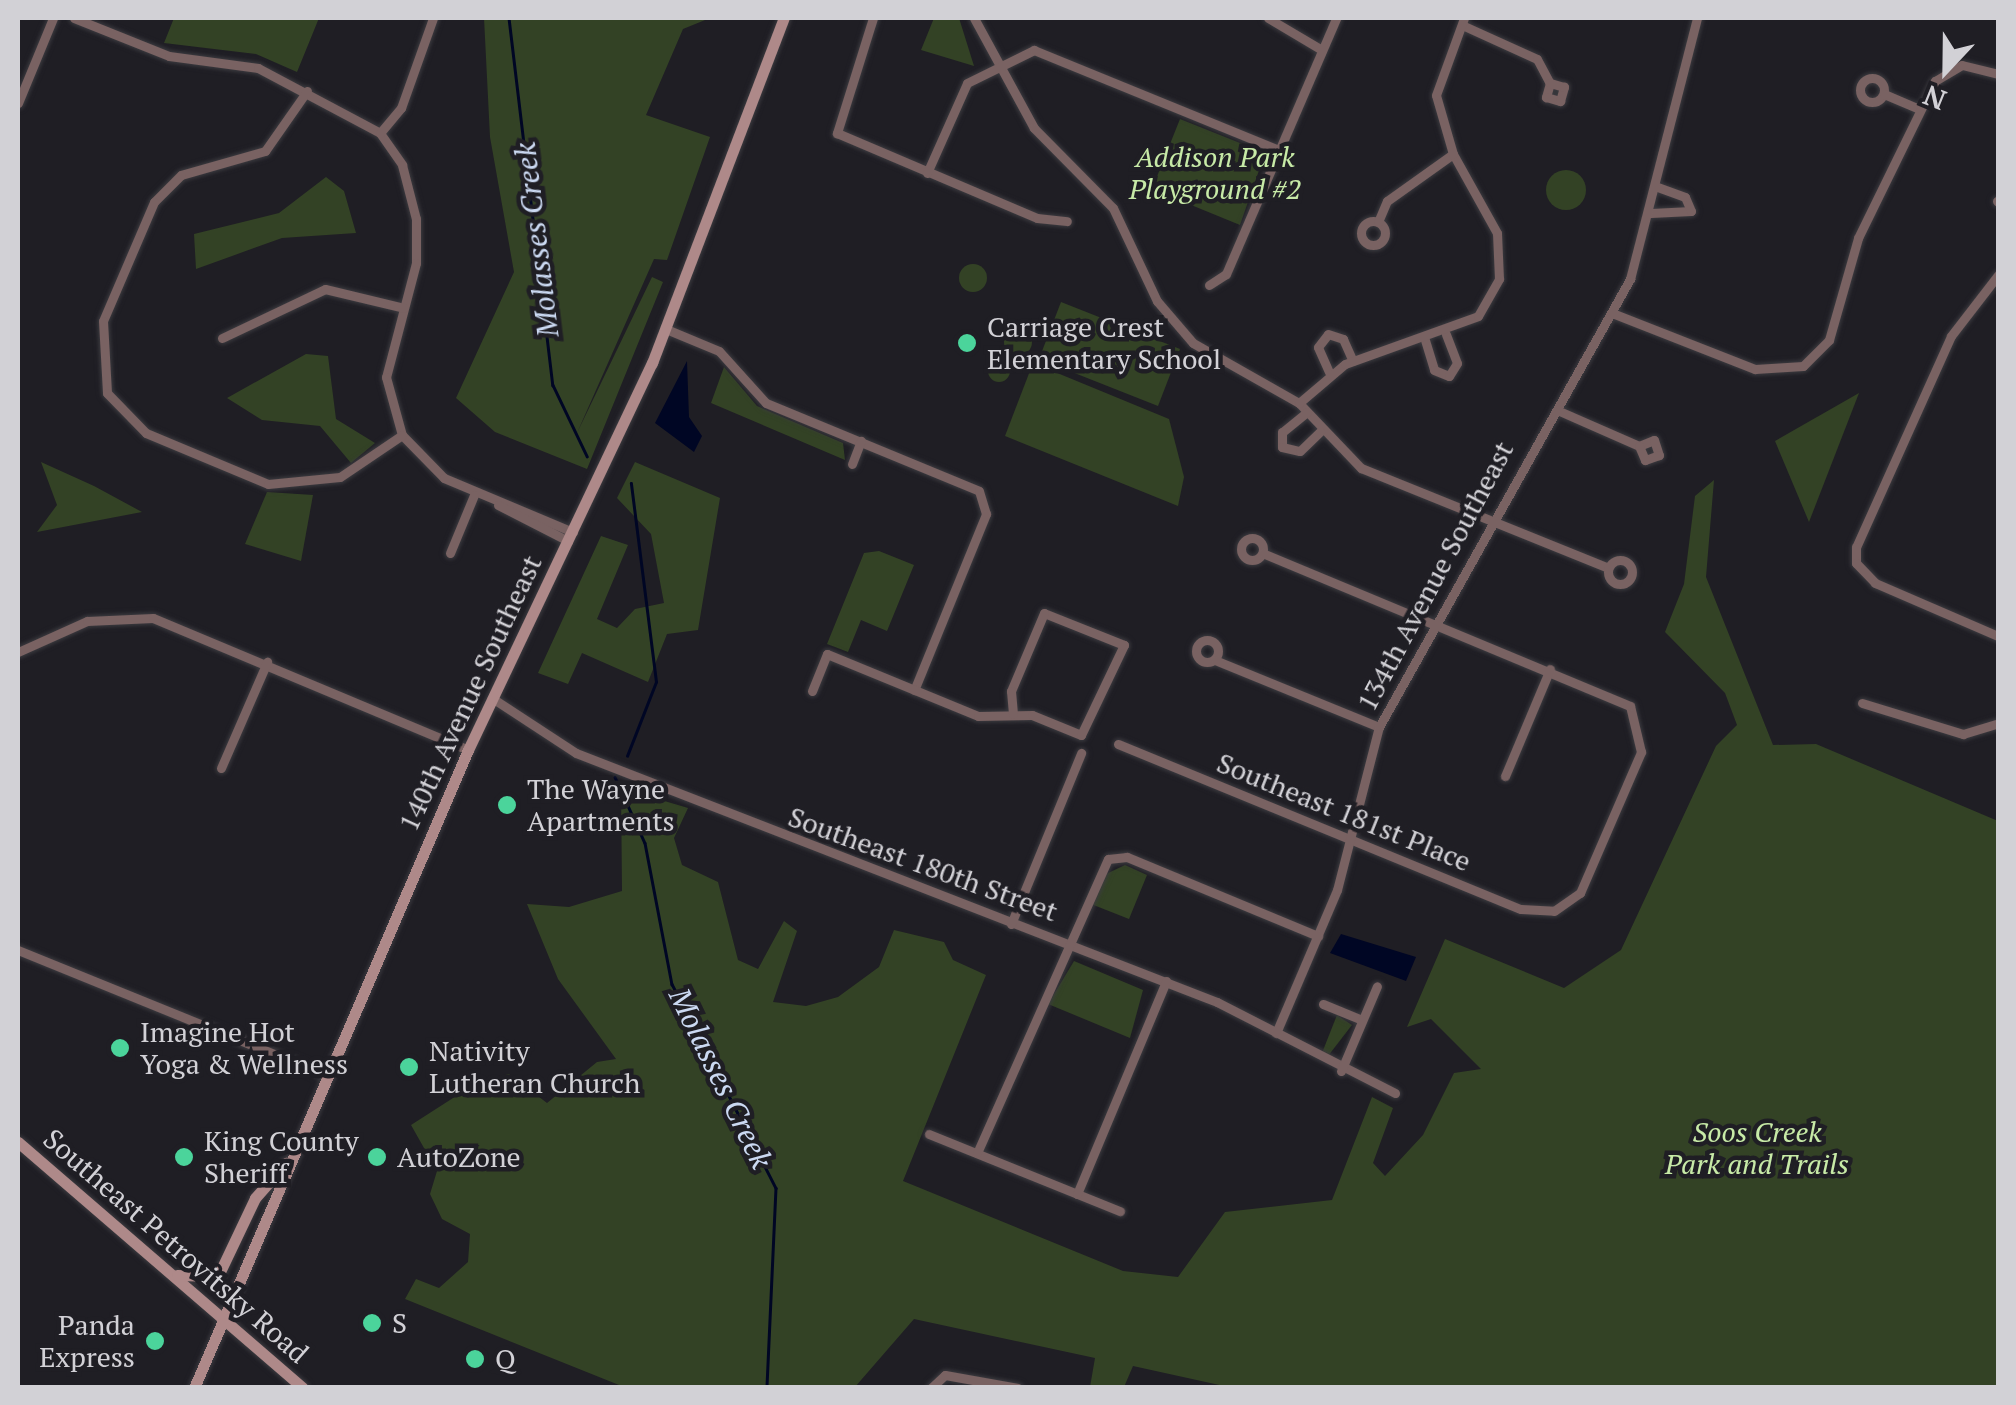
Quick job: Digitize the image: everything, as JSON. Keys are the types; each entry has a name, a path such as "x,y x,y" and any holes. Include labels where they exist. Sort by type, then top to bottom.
{"main road":[{"name":"140th Avenue Southeast","path":"194,1388 468,750 666,329 784,18"},
{"name":"Southeast Petrovitsky Road","path":"18,1142 302,1388"},
{"path":"171,1274 201,1282 218,1276 255,1198 295,1152"}],"street":[{"path":"18,103 53,18"},
{"path":"74,18 169,56 258,68 308,90 380,134 402,164 416,219 404,308 386,376 402,435 422,461 474,495 570,537"},
{"path":"380,134 401,108 433,18"},
{"path":"873,18 837,133 1037,218 1067,221"},
{"path":"974,18 1034,128 1113,208 1173,322 1242,375 1299,402 1320,432 1361,468 1608,568"},
{"path":"1268,18 1322,50"},
{"path":"1210,285 1226,274 1336,18"},
{"name":"134th Avenue Southeast","path":"1276,1033 1318,936 1378,728 1612,313 1651,213 1696,18"},
{"path":"1299,402 1329,372 1353,361 1446,334 1478,316 1502,256 1453,154 1436,95 1463,21 1537,59 1550,83"},
{"path":"927,172 967,82 998,65 1044,52 1280,150"},
{"path":"1612,313 1782,371 1804,366 1829,340 1858,238 1919,109 1947,70 1998,74"},
{"path":"308,90 265,151 181,175 154,202 103,321 107,393 146,432 268,484 340,477 402,435"},
{"path":"1884,94 1919,109"},
{"path":"1378,222 1387,201 1453,154"},
{"path":"1651,213 1681,218 1692,207 1657,187"},
{"path":"1998,275 1951,336 1856,563 1875,584 1998,636"},
{"path":"222,338 300,294 346,292 404,308"},
{"path":"666,329 720,351 766,403 970,485 984,500 914,690"},
{"path":"1329,372 1318,347 1328,334 1340,336 1353,361"},
{"path":"1426,340 1434,370 1449,376 1457,363 1446,334"},
{"path":"1556,410 1640,446"},
{"path":"1307,412 1282,432 1282,447 1300,451 1320,432"},
{"path":"852,464 862,441"},
{"path":"450,553 474,495"},
{"path":"1263,553 1550,669 1505,776"},
{"path":"812,691 827,654 978,716 1012,714 1088,734 1124,646 1044,613 1011,691 1012,714"},
{"path":"18,652 120,614 268,662 468,750"},
{"path":"1214,660 1378,728"},
{"path":"221,768 268,662"},
{"name":"Southeast 181st Place","path":"1118,744 1521,910 1554,912 1591,875 1641,752 1638,720 1618,696 1550,669"},
{"name":"Southeast 180th Street","path":"492,698 576,753 1166,982 1276,1033 1341,1071 1395,1093"},
{"path":"1862,703 1963,734 1998,723"},
{"path":"1010,924 1081,752"},
{"path":"977,1153 1066,941 1108,859 1128,857 1318,936"},
{"path":"18,950 328,1076"},
{"path":"1077,1194 1166,982"},
{"path":"1341,1071 1377,986"},
{"path":"1323,1004 1362,1020"},
{"path":"929,1134 1120,1212"},
{"path":"930,1388 945,1375 1018,1388"}],"green space":[{"path":"174,18 319,18 297,72 256,54 164,43"},
{"path":"484,18 710,18 683,29 646,115 710,137 667,260 654,259 577,433 652,277 663,282 587,469 495,432 456,398 514,272 490,137"},
{"path":"934,18 959,18 974,66 921,50"},
{"name":"Addison Park Playground #2","path":"1180,119 1265,153 1240,225 1152,189"},
{"path":"1566,170 1580,176 1586,190 1580,204 1566,210 1552,204 1546,190 1552,176"},
{"path":"326,177 344,191 356,233 282,238 196,269 194,234 279,213"},
{"path":"973,264 983,268 987,278 983,288 973,292 963,288 959,278 963,268"},
{"path":"1061,302 1180,349 1158,406 1039,359"},
{"path":"1018,328 1028,332 1032,342 1028,352 1018,356 1008,352 1004,342 1008,332"},
{"path":"306,354 328,356 336,419 375,443 351,463 320,426 262,420 227,398"},
{"path":"999,360 1007,363 1007,379 999,382 991,379 988,371 991,363"},
{"path":"1033,363 1169,419 1184,477 1178,506 1005,436"},
{"path":"724,367 757,406 843,443 845,460 711,403"},
{"path":"1859,393 1809,522 1775,441"},
{"path":"41,462 142,512 37,532 57,505"},
{"path":"635,462 720,498 698,630 667,634 648,682 582,653 568,684 538,673 601,536 628,545 597,619 617,628 635,609 664,603 651,534 617,498"},
{"name":"Soos Creek Park and Trails","path":"1714,480 1706,577 1773,745 1816,744 1998,821 1998,1387 1233,1388 1133,1366 1124,1387 1090,1387 1095,1358 914,1319 855,1387 624,1387 405,1299 416,1279 439,1288 468,1262 470,1234 442,1219 430,1194 437,1171 411,1125 478,1082 509,1074 547,1103 597,1062 616,1059 558,979 527,904 569,907 622,891 621,788 688,808 674,838 682,865 718,882 738,960 758,969 784,921 797,931 773,1002 806,1006 838,997 879,967 894,930 944,942 953,960 986,975 903,1181 1123,1271 1178,1277 1225,1212 1332,1200 1372,1097 1393,1108 1373,1163 1385,1176 1423,1135 1454,1073 1481,1069 1431,1019 1407,1027 1445,939 1564,988 1621,950 1716,746 1737,725 1725,693 1665,632 1684,584 1695,496"},
{"path":"267,492 313,495 301,561 245,544"},
{"path":"879,551 914,565 887,631 861,620 848,652 827,644 864,553"},
{"path":"1125,865 1147,875 1129,919 1091,904 1104,875"},
{"path":"1074,961 1143,990 1130,1038 1048,1004"},
{"path":"1337,1015 1352,1025 1328,1056 1322,1053"}],"water":[{"path":"687,361 689,417 702,436 694,452 655,423"},
{"path":"1341,934 1416,957 1406,981 1330,953"}],"waterway":[{"name":"Molasses Creek","path":"509,18 553,385 587,456"},
{"name":"Molasses Creek","path":"627,756 656,682 631,484"},
{"name":"Molasses Creek","path":"615,777 645,843 672,984 776,1188 767,1388"}],"place":[{"name":"Carriage Crest Elementary School","path":"967,343"},
{"name":"The Wayne Apartments","path":"507,805"},
{"name":"Imagine Hot Yoga & Wellness","path":"120,1048"},
{"name":"Nativity Lutheran Church","path":"409,1067"},
{"name":"King County Sheriff","path":"184,1157"},
{"name":"AutoZone","path":"377,1157"},
{"name":"S","path":"372,1323"},
{"name":"Panda Express","path":"155,1341"},
{"name":"Q","path":"475,1359"}]}
